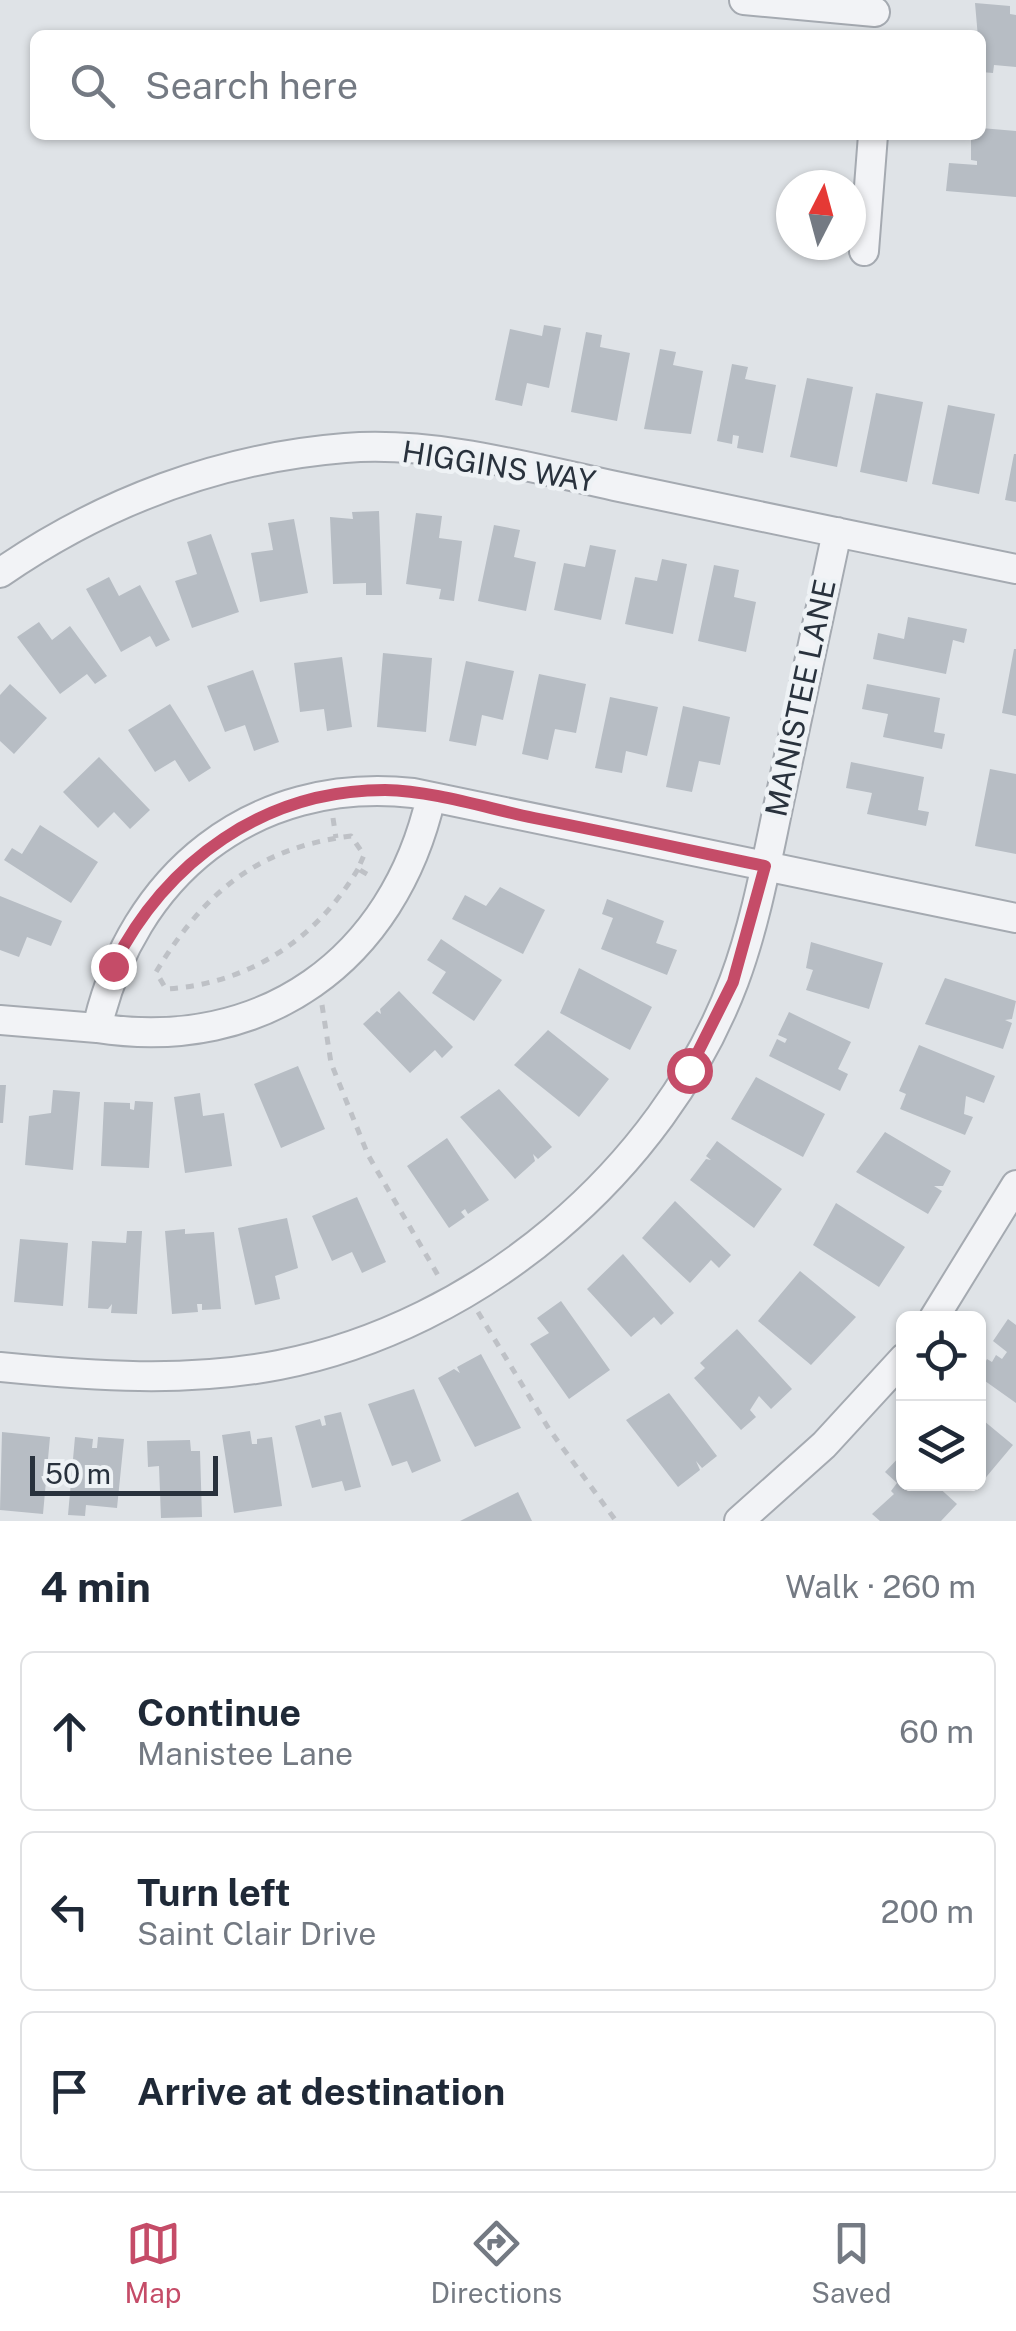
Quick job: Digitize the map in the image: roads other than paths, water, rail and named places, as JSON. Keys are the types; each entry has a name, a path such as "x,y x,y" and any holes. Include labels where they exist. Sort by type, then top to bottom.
{"street":[{"path":"744,0 874,16"},
{"path":"866,225 873,140"},
{"name":"HIGGINS WAY","path":"0,573 63,532 169,486 252,460 349,447 490,460 1016,569"},
{"name":"MANISTEE LANE","path":"0,1367 124,1377 236,1372 280,1365 357,1341 460,1296 555,1230 602,1183 666,1107 732,986 765,866 837,532"},
{"path":"97,1028 113,966 130,932 176,874 229,832 259,817 330,795 388,790 432,797 1016,918"},
{"path":"0,1020 157,1035 196,1032 236,1022 317,983 363,940 397,889 414,855 432,797"},
{"path":"938,1311 1016,1184"},
{"path":"738,1521 820,1449 896,1367"}]}
